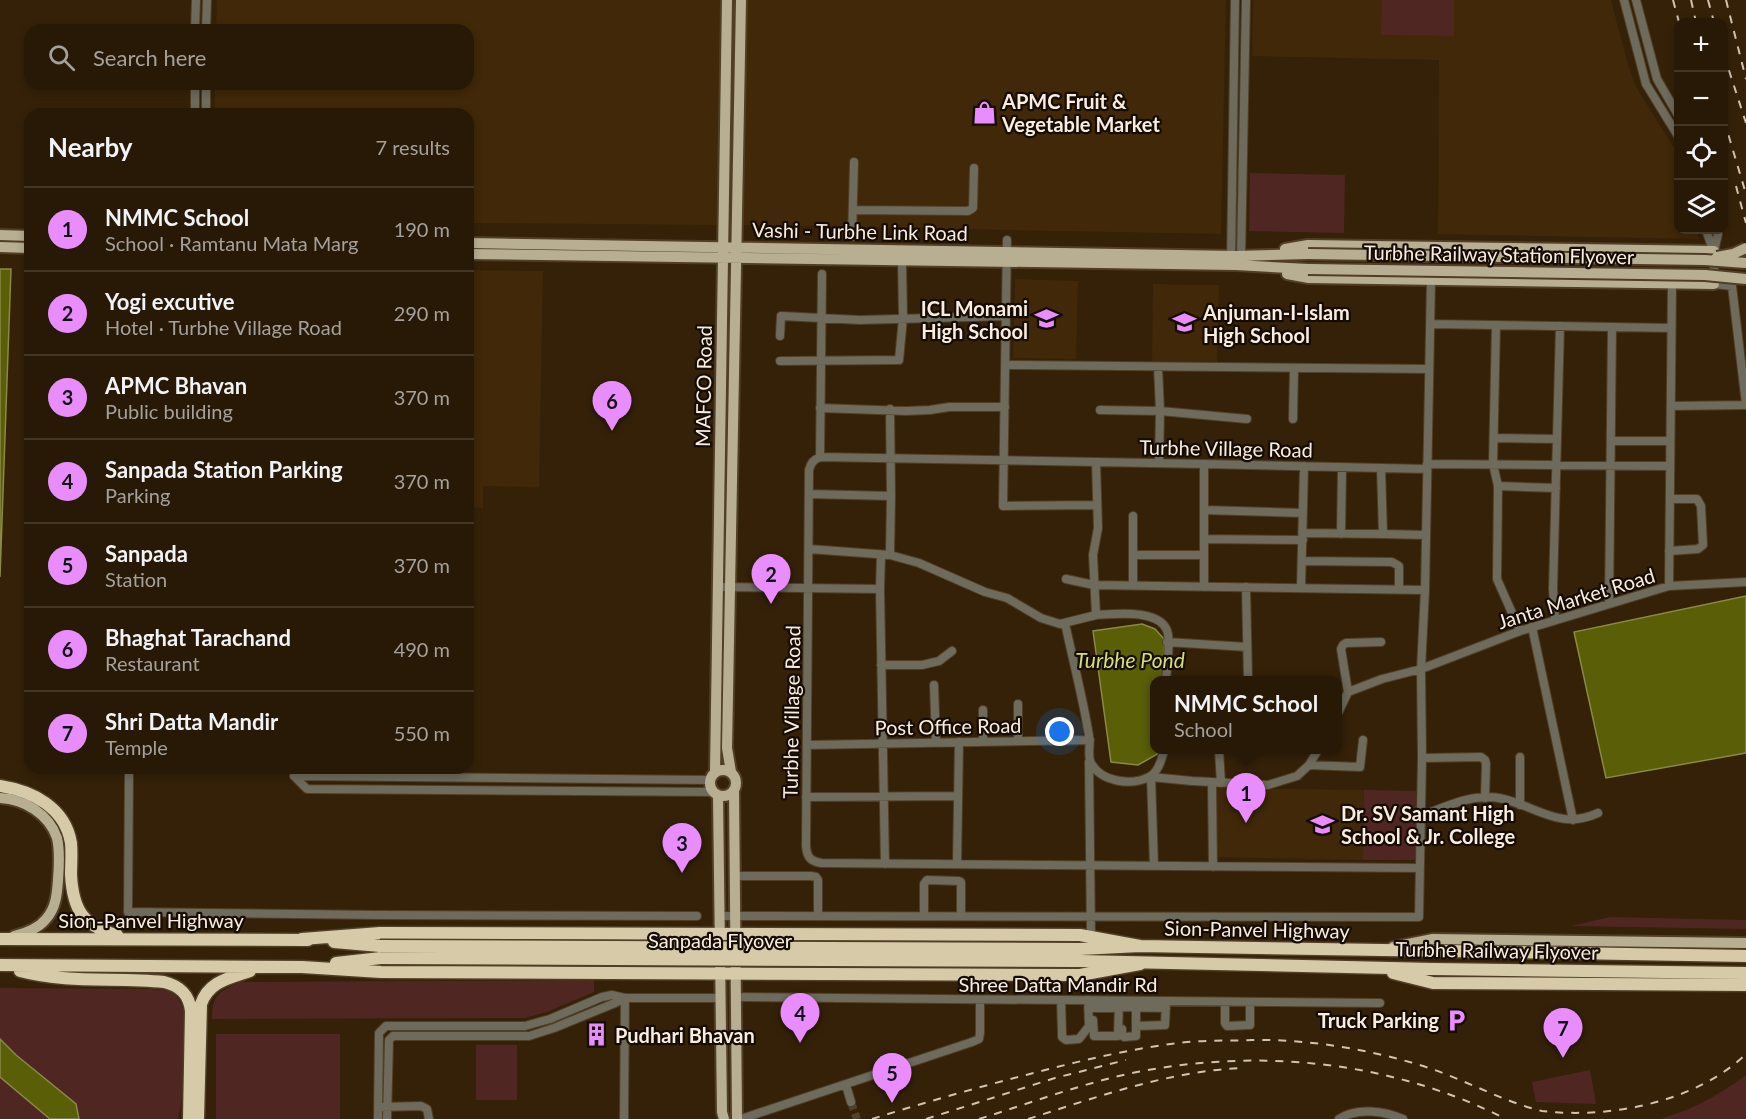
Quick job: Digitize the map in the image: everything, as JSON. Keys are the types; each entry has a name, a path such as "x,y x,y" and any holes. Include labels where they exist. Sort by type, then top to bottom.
{"highway":[{"path":"0,786 33,795 48,804 59,815 68,832 71,845 73,891 79,912 92,926 103,932 133,939"},
{"path":"302,939 380,933 1080,935 1140,946"},
{"path":"658,973 659,934"},
{"name":"Sion-Panvel Highway","path":"1,939 302,939"},
{"name":"Sanpada Flyover","path":"302,939 381,952 1080,955 1140,964"},
{"name":"Sion-Panvel Highway","path":"1140,946 1373,951"},
{"name":"Sanpada Flyover","path":"1080,955 1140,946"},
{"name":"Turbhe Railway Flyover","path":"1373,951 1746,956"},
{"name":"Sanpada Flyover","path":"302,968 381,952"},
{"path":"1401,969 1421,961 1746,966"},
{"path":"1,966 263,967 381,972 1080,975 1140,964"},
{"name":"Sion-Panvel Highway","path":"1140,964 1372,968"},
{"path":"1,966 40,976 70,980 164,982 182,990 188,998 191,1011 195,1118"},
{"path":"195,1118 200,1011 204,997 218,982 263,967"},
{"name":"Turbhe Railway Flyover","path":"1372,968 1746,973"},
{"name":"Turbhe Railway Flyover","path":"1372,968 1433,983 1746,985"}],"main road":[{"name":"MAFCO Road","path":"713,776 728,0"},
{"name":"MAFCO Road","path":"731,772 727,748 741,0"},
{"path":"0,235 24,236"},
{"name":"Vashi - Turbhe Link Road","path":"474,243 553,250"},
{"path":"1241,261 1308,245 1714,251"},
{"path":"0,247 24,248"},
{"path":"1705,260 1732,254 1746,248"},
{"name":"Vashi - Turbhe Link Road","path":"474,254 553,250 723,252 902,260 1007,257"},
{"name":"Vashi - Turbhe Link Road","path":"736,253 1241,261"},
{"name":"Turbhe Railway Station Flyover","path":"1241,261 1308,254 1705,260 1746,263"},
{"path":"1241,261 1309,278 1714,284"},
{"name":"Turbhe Railway Station Flyover","path":"1241,261 1308,269 1705,275 1746,279"},
{"path":"734,791 727,795 716,793 711,789 713,776 723,770 731,772 737,783 734,791 739,1119"},
{"path":"716,793 722,1112 724,1119"},
{"path":"0,798 22,802 39,812 57,838 58,849 57,892 51,913 33,930 1,939"},
{"path":"1373,951 1433,939 1746,943"}],"street":[{"path":"195,24 196,0"},
{"path":"206,24 207,0"},
{"path":"1236,0 1241,261"},
{"path":"1241,261 1246,0"},
{"path":"1624,0 1646,84 1674,130"},
{"path":"1636,0 1657,79 1674,108"},
{"path":"195,90 195,108"},
{"path":"206,90 206,108"},
{"path":"852,237 854,162"},
{"path":"853,210 968,211 973,208 974,168"},
{"path":"1708,234 1714,251"},
{"path":"1671,406 1746,404 1731,286 1714,284 1714,251 1718,234"},
{"path":"1007,240 1003,506 1097,505"},
{"path":"780,361 899,360 903,318 902,260"},
{"path":"820,458 822,274"},
{"path":"720,916 1419,917 1421,669 1425,590 1431,280"},
{"path":"1669,586 1672,284"},
{"path":"780,336 780,316 860,320 1006,315"},
{"path":"1430,324 1671,328"},
{"path":"1496,326 1493,464 1498,486 1497,579 1520,631"},
{"path":"1555,620 1553,589 1560,326"},
{"path":"1609,604 1612,327"},
{"path":"1005,365 1429,369"},
{"path":"1158,367 1160,411 1158,463"},
{"path":"1293,419 1294,368"},
{"path":"820,408 930,410 949,407 1005,406"},
{"path":"890,409 890,555"},
{"path":"1100,410 1160,411 1247,419"},
{"path":"1494,438 1557,439"},
{"path":"1611,441 1670,441"},
{"name":"Turbhe Village Road","path":"1420,868 885,864 820,863 811,860 806,846 806,796 809,494 811,465 814,460 820,458 1004,460 1342,468 1493,464 1670,466"},
{"path":"1096,462 1098,528 1093,555 1096,615"},
{"path":"1204,464 1204,587"},
{"path":"720,465 732,465"},
{"path":"1301,588 1304,466"},
{"path":"1341,534 1342,468"},
{"path":"1381,468 1383,534"},
{"path":"1498,486 1556,489"},
{"path":"809,494 891,496"},
{"path":"1669,551 1698,549 1703,545 1701,506 1697,499 1670,499"},
{"path":"1204,510 1303,513"},
{"path":"1133,516 1133,585"},
{"path":"1204,539 1341,534 1426,535"},
{"path":"809,549 890,555 919,562 985,592 1007,598 1041,618 1060,624 1096,615 1140,614 1154,618 1168,633 1166,676"},
{"path":"885,864 880,589 881,555 890,555"},
{"path":"1133,555 1204,555"},
{"path":"1302,561 1392,562 1399,566 1399,589"},
{"path":"1066,579 1094,585 1425,590"},
{"name":"Janta Market Road","path":"1348,692 1382,679 1421,669 1532,627 1669,586 1746,582"},
{"path":"1246,587 1248,676"},
{"path":"718,593 808,588 880,589"},
{"path":"1065,623 1090,740 1091,938"},
{"path":"1532,627 1573,820"},
{"path":"1167,642 1247,647"},
{"path":"1342,705 1348,692 1341,649 1343,645 1381,642"},
{"path":"881,665 913,666 930,663 939,661 952,651"},
{"path":"934,685 936,742"},
{"path":"1018,704 1018,741"},
{"path":"983,710 983,741"},
{"name":"Post Office Road","path":"807,745 1090,740"},
{"path":"1309,765 1360,767 1363,740"},
{"path":"957,864 959,742"},
{"path":"1154,866 1151,777 1163,754"},
{"path":"1219,754 1221,783"},
{"path":"1089,761 1102,775 1122,781 1151,777 1212,783 1268,785 1297,776 1309,765 1316,754"},
{"path":"1422,758 1481,757 1486,764 1485,798"},
{"path":"1520,757 1521,805"},
{"path":"129,774 128,912 697,916"},
{"path":"713,776 294,776 308,789 716,793"},
{"path":"1212,783 1213,867"},
{"path":"806,796 958,796"},
{"path":"1421,816 1476,798 1498,798 1549,816 1573,820 1598,813"},
{"path":"735,876 816,877 818,880 818,916"},
{"path":"924,916 924,884 927,880 959,880 961,882 961,916"},
{"path":"378,1119 379,1033 386,1026 525,1026 612,995 625,998 721,998"},
{"name":"Shree Datta Mandir Rd","path":"736,997 1060,1000 1120,1004 1380,1003"},
{"path":"387,1119 389,1040 393,1036 529,1036 625,998"},
{"path":"624,1119 625,998"},
{"path":"739,1119 979,1039 980,1000"},
{"path":"1060,1000 1062,1036 1066,1040 1079,1039 1086,1031 1089,1026 1092,1003"},
{"path":"1225,1002 1227,1026 1250,1025 1250,1002"},
{"path":"1092,1003 1094,1036 1116,1037 1119,1035 1120,1004"},
{"path":"1120,1004 1124,1037 1136,1036 1136,1004"},
{"path":"1136,1026 1164,1026 1166,1004"},
{"path":"846,1085 851,1102"},
{"path":"378,1107 421,1106 427,1109 429,1119"},
{"path":"1339,1119 1361,1112 1378,1112 1403,1119"}],"shaded area":[{"path":"217,0 721,0 718,225 474,223 474,108 215,108 215,90 474,90 474,24 216,24"},
{"name":"APMC Fruit & Vegetable Market","path":"747,0 1226,0 1221,234 743,225"},
{"path":"1253,0 1611,0 1636,87 1674,148 1674,234 1698,234 1699,239 1438,234 1439,60 1252,56"},
{"path":"1382,0 1454,0 1454,36 1381,35"},
{"path":"1250,173 1345,175 1344,233 1249,231"},
{"path":"474,270 543,271 539,487 483,486 483,508 474,507"},
{"name":"ICL Monami High School","path":"1015,279 1078,281 1076,359 1013,358"},
{"name":"Anjuman-I-Islam High School","path":"1153,284 1219,285 1217,362 1152,361"},
{"path":"1212,788 1364,790 1363,860 1211,857"},
{"path":"1364,790 1416,791 1416,860 1363,860"},
{"path":"1610,917 1746,920 1746,929 1571,926"},
{"path":"594,980 594,992 547,1012 525,1018 212,1019 214,1004 219,995 241,982"},
{"path":"0,988 152,989 174,994 180,1001 184,1013 182,1096 178,1119 0,1119"},
{"path":"216,1034 340,1034 340,1119 216,1119"},
{"path":"476,1045 517,1045 517,1100 476,1100"},
{"path":"1590,1070 1596,1104 1536,1102 1532,1082"},
{"path":"1746,1075 1746,1119 1660,1119 1705,1101"}],"water":[{"path":"0,269 11,269 0,577"},
{"path":"1746,596 1746,753 1606,778 1574,632"},
{"name":"Turbhe Pond","path":"1142,624 1155,629 1164,639 1163,676 1150,676 1150,754 1157,754 1138,765 1111,762 1093,631"},
{"path":"0,1039 76,1104 79,1119 50,1119 0,1077"}],"tunnel":[{"path":"851,1102 857,1119"}],"railway":[{"path":"1673,0 1678,18"},
{"path":"1691,0 1695,18"},
{"path":"1708,0 1713,18"},
{"path":"1726,0 1746,79"},
{"path":"1728,67 1746,123"},
{"path":"1726,126 1746,194"},
{"path":"1736,186 1746,223"},
{"path":"872,1119 968,1090 1066,1065 1147,1048 1195,1041 1294,1041 1359,1050 1423,1066 1527,1107 1542,1111 1569,1113 1624,1109 1651,1104 1703,1084 1726,1071 1746,1054"},
{"path":"926,1119 1055,1078 1126,1060"},
{"path":"979,1119 1077,1087 1137,1072 1231,1061 1278,1061 1372,1072 1462,1099 1506,1119"},
{"path":"1028,1119 1134,1086 1187,1074 1242,1068"}],"place":[{"name":"APMC Fruit & Vegetable Market","path":"984,113"},
{"name":"ICL Monami High School","path":"1046,319"},
{"name":"Anjuman-I-Islam High School","path":"1185,323"},
{"name":"Bhaghat Tarachand","path":"612,431"},
{"name":"Yogi excutive","path":"771,604"},
{"name":"NMMC School","path":"1246,823"},
{"name":"Dr. SV Samant High School & Jr. College","path":"1323,824"},
{"name":"APMC Bhavan","path":"682,873"},
{"name":"Truck Parking","path":"1457,1020"},
{"name":"Pudhari Bhavan","path":"597,1035"},
{"name":"Sanpada Station Parking","path":"800,1043"},
{"name":"Shri Datta Mandir","path":"1563,1058"},
{"name":"Sanpada","path":"892,1103"}]}
